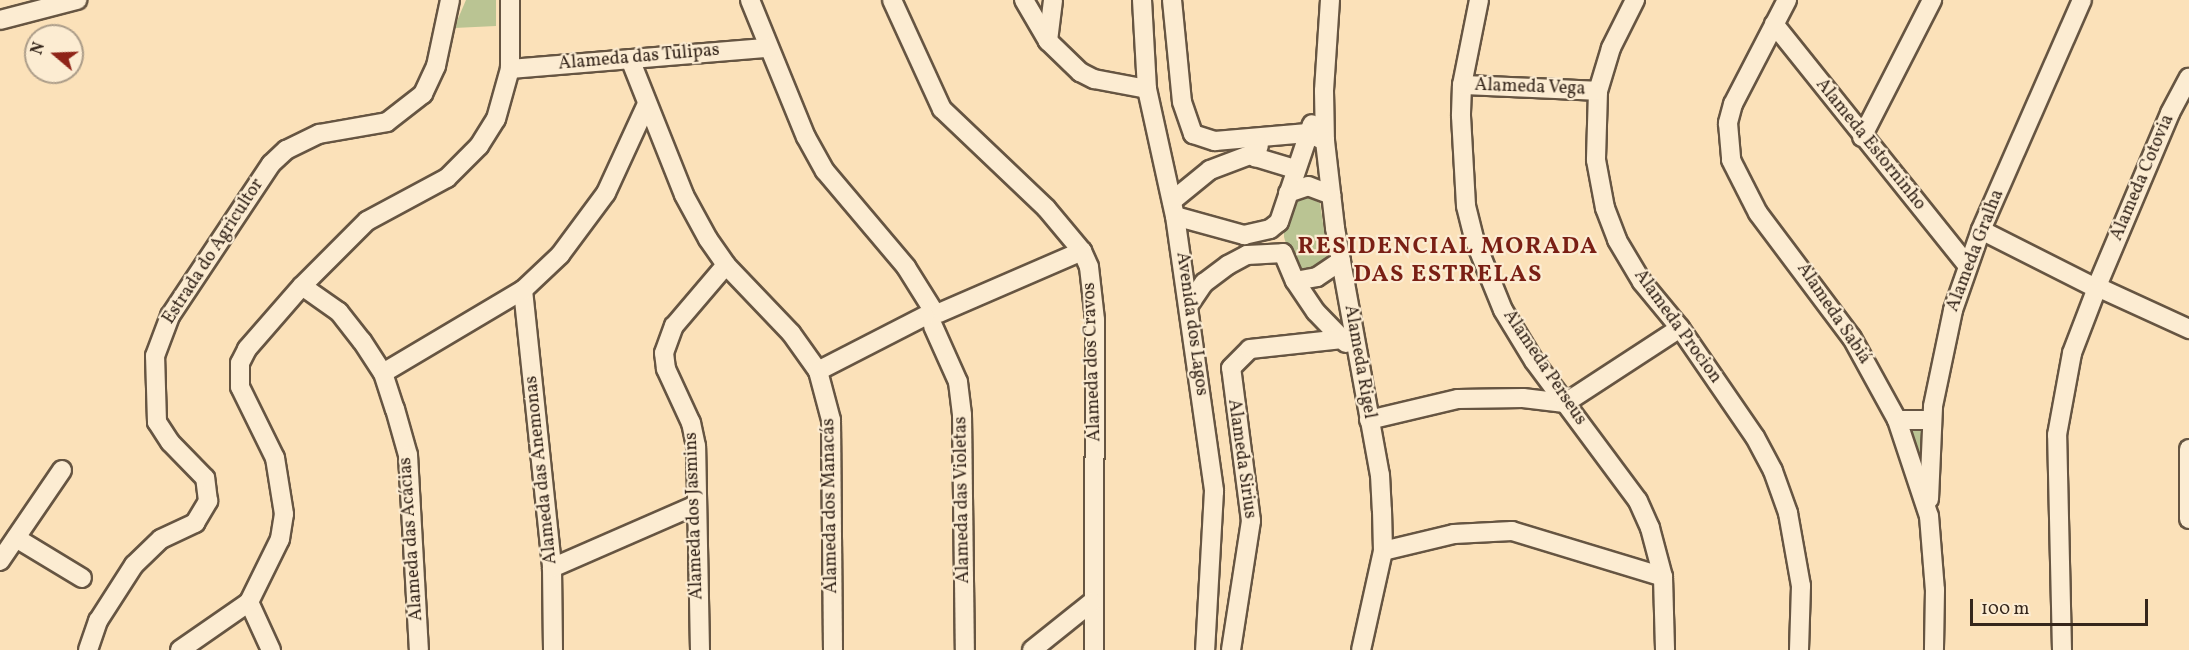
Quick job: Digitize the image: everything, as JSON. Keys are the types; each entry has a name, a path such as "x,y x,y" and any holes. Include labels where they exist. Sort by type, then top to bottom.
{"street":[{"path":"0,20 77,0"},
{"name":"Estrada do Agricultor","path":"88,650 98,621 134,566 161,539 195,523 208,501 206,478 170,442 157,422 154,363 170,316 271,164 286,150 319,134 387,122 423,94 436,66 450,0"},
{"path":"180,650 249,602 273,560 284,514 275,458 244,399 240,363 247,349 302,286 367,221 447,178 466,161 496,119 510,69 510,0"},
{"name":"Alameda das Violetas","path":"750,0 768,48 825,171 906,267 933,318 958,382 962,415 965,650"},
{"name":"Alameda dos Cravos","path":"892,0 942,109 1046,208 1082,251 1093,287 1095,320 1098,501 1092,602 1094,650"},
{"path":"1024,0 1048,41 1086,76 1148,89"},
{"path":"1048,41 1053,0"},
{"name":"Avenida dos Lagos","path":"1142,0 1148,89 1173,209 1189,305 1214,491 1205,650"},
{"path":"1172,0 1188,127 1203,139 1215,141 1308,133 1325,141"},
{"name":"Alameda Rigel","path":"1330,0 1324,91 1325,141 1341,261 1380,475 1383,551 1361,650"},
{"name":"Alameda Perseus","path":"1479,0 1462,86 1466,206 1488,278 1534,361 1638,501 1663,577 1665,650"},
{"name":"Alameda Procion","path":"1635,0 1611,48 1598,91 1596,160 1605,208 1617,240 1642,282 1680,328 1755,437 1773,471 1795,545 1801,586 1799,650"},
{"name":"Alameda Sabiá","path":"1787,0 1733,104 1728,123 1731,160 1758,213 1852,338 1897,420 1929,516 1935,590 1934,650"},
{"path":"1862,137 1932,0"},
{"name":"Alameda Gralha","path":"1929,516 1932,420 1940,356 1967,265 2082,0"},
{"name":"Alameda Estorninho","path":"1774,24 1862,137 1967,265"},
{"name":"Alameda das Tulipas","path":"510,69 768,48"},
{"name":"Alameda dos Manacás","path":"630,59 684,195 726,265 791,333 818,371 831,420 833,650"},
{"name":"Alameda Cotovia","path":"2062,650 2057,435 2072,353 2097,287 2170,113 2189,78"},
{"name":"Alameda Vega","path":"1462,86 1598,91"},
{"path":"1324,91 1278,222 1283,253 1295,281 1316,312 1357,353"},
{"path":"383,373 523,290 560,255 600,201 647,104"},
{"path":"1265,136 1254,153 1210,170 1173,209 1244,235 1264,233 1278,222"},
{"path":"1254,153 1256,158 1295,169"},
{"path":"1288,193 1308,186 1331,195"},
{"path":"1981,230 2189,329"},
{"path":"818,371 905,329 1082,251"},
{"path":"1189,305 1204,283 1228,265 1247,255 1283,253"},
{"path":"1295,281 1317,277 1341,261"},
{"name":"Alameda dos Jasmins","path":"700,650 696,446 691,423 666,369 665,343 674,326 726,265"},
{"name":"Alameda das Acácias","path":"302,286 339,312 383,373 408,455 419,650"},
{"name":"Alameda das Anemonas","path":"523,290 552,568 553,650"},
{"path":"1287,344 1306,334 1316,312"},
{"path":"1287,344 1338,335 1351,320"},
{"path":"1369,420 1458,399 1523,398 1565,403 1680,328"},
{"name":"Alameda Sirius","path":"1231,650 1251,521 1231,368 1250,349 1287,344"},
{"path":"1523,398 1533,381 1534,361"},
{"path":"1897,420 1932,420"},
{"path":"2189,449 2189,519"},
{"path":"0,561 62,470"},
{"path":"552,568 696,505"},
{"path":"1383,551 1454,534 1512,531 1663,577"},
{"path":"16,538 82,578"},
{"path":"1629,566 1643,560 1654,544"},
{"path":"249,602 271,650"},
{"path":"1032,650 1092,602"}],"green space":[{"path":"466,0 496,0 496,26 454,28"},
{"path":"1299,193 1320,203 1328,257 1321,268 1301,272 1291,261 1284,237 1284,216"},
{"path":"1924,429 1920,467 1906,431"}],"district":[{"name":"RESIDENCIAL MORADA DAS ESTRELAS","path":"1448,262"}]}
